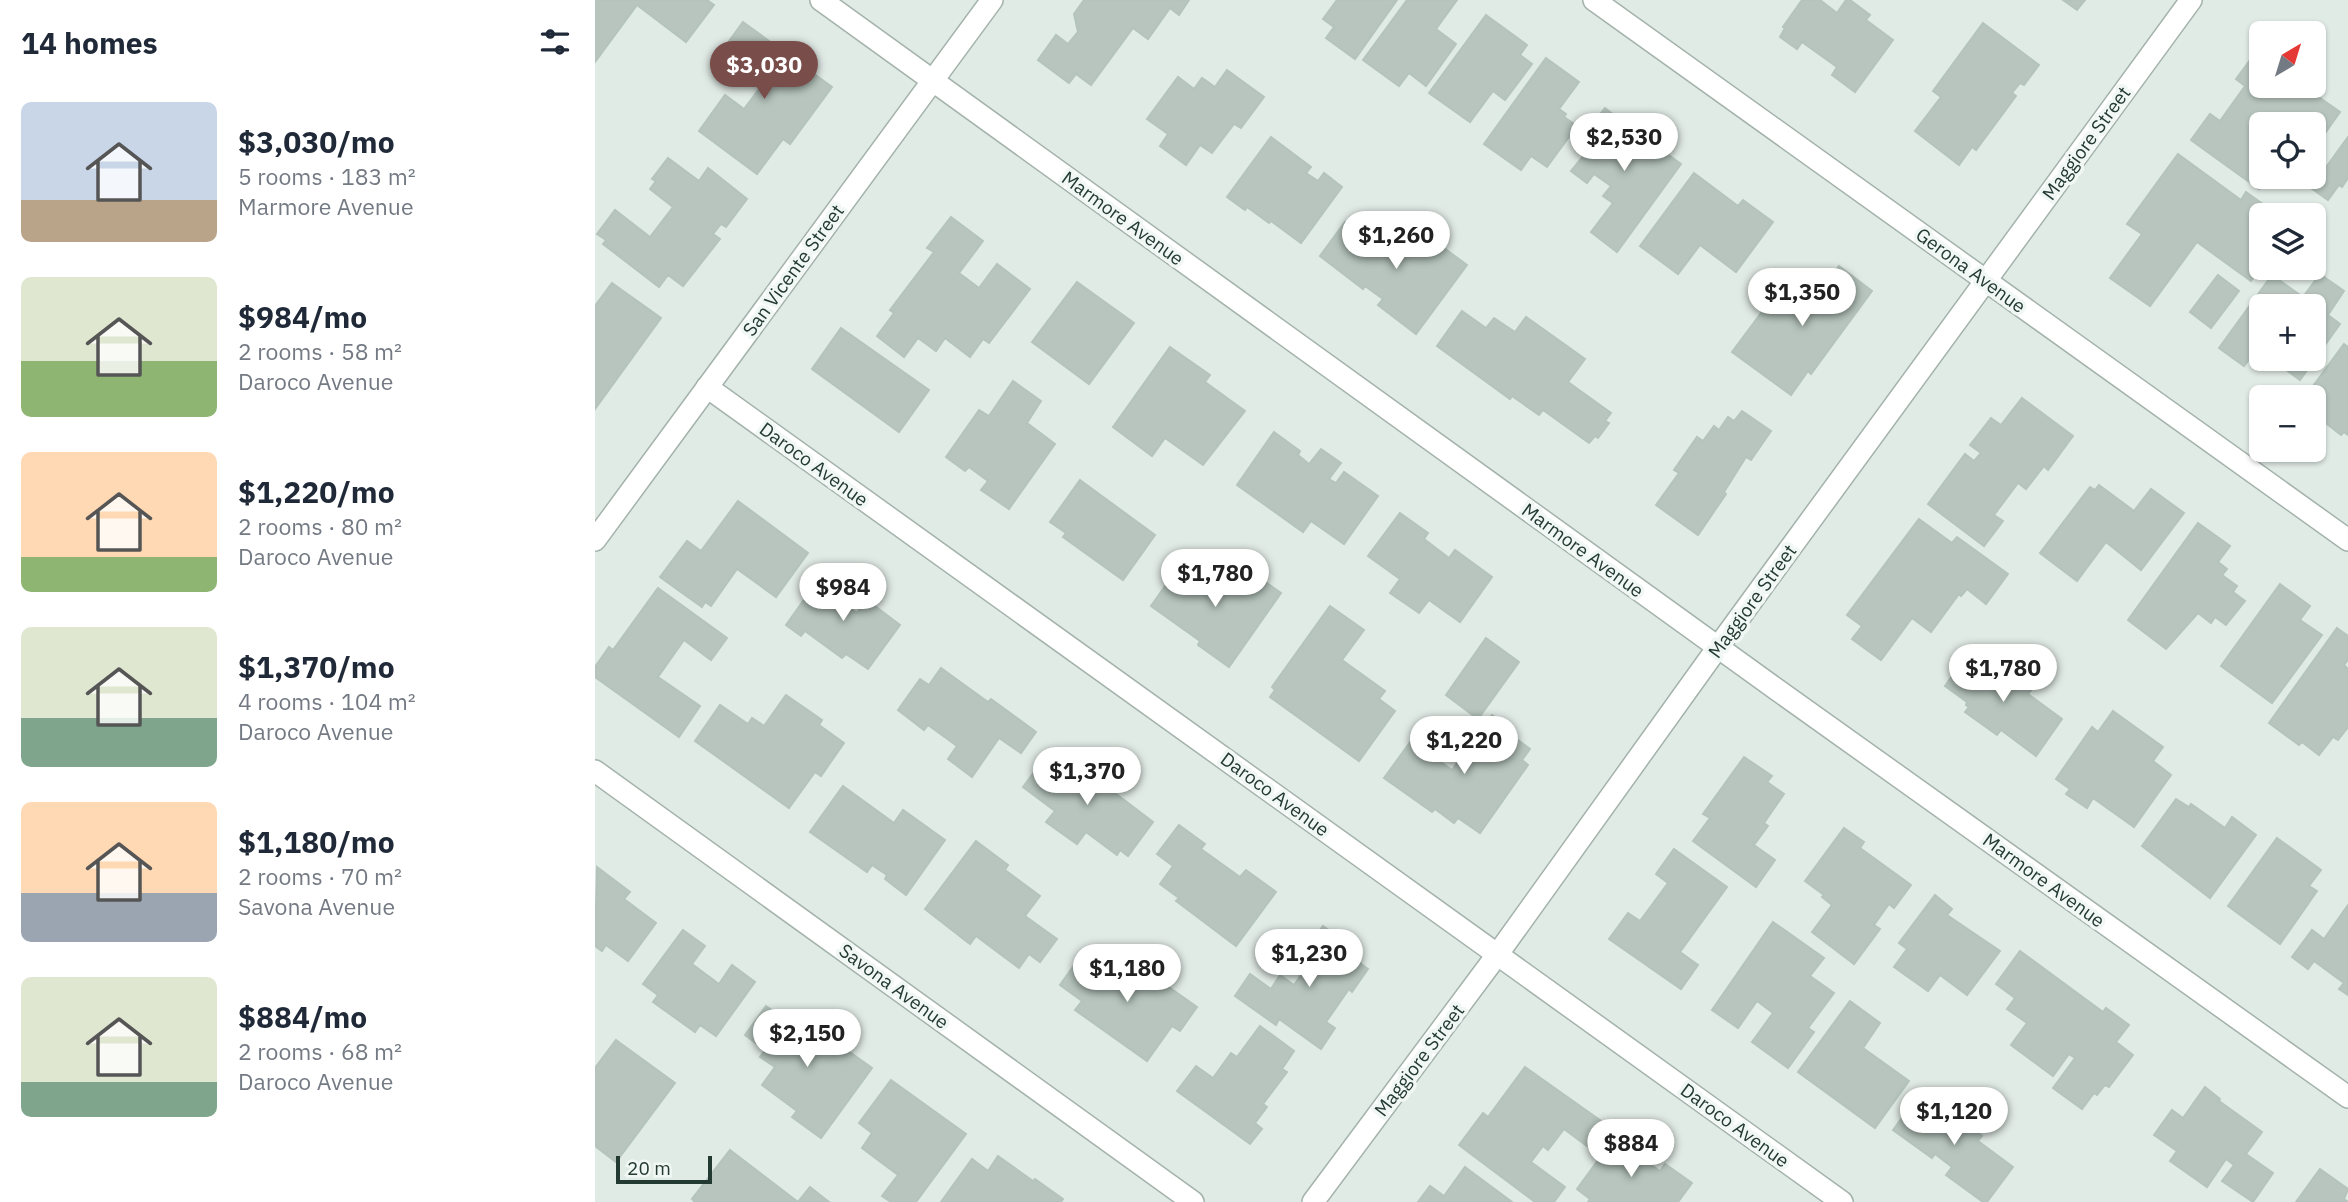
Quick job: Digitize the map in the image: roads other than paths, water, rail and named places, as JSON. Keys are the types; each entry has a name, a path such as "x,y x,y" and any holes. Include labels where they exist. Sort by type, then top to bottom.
{"street":[{"name":"Marmore Avenue","path":"821,0 1718,647 2348,1097"},
{"name":"San Vicente Street","path":"595,540 992,0"},
{"name":"Gerona Avenue","path":"1594,0 2348,540"},
{"name":"Maggiore Street","path":"1313,1202 1497,955 1718,647 2191,0"},
{"name":"Daroco Avenue","path":"707,387 1842,1202"},
{"name":"Savona Avenue","path":"595,771 1193,1202"}]}
